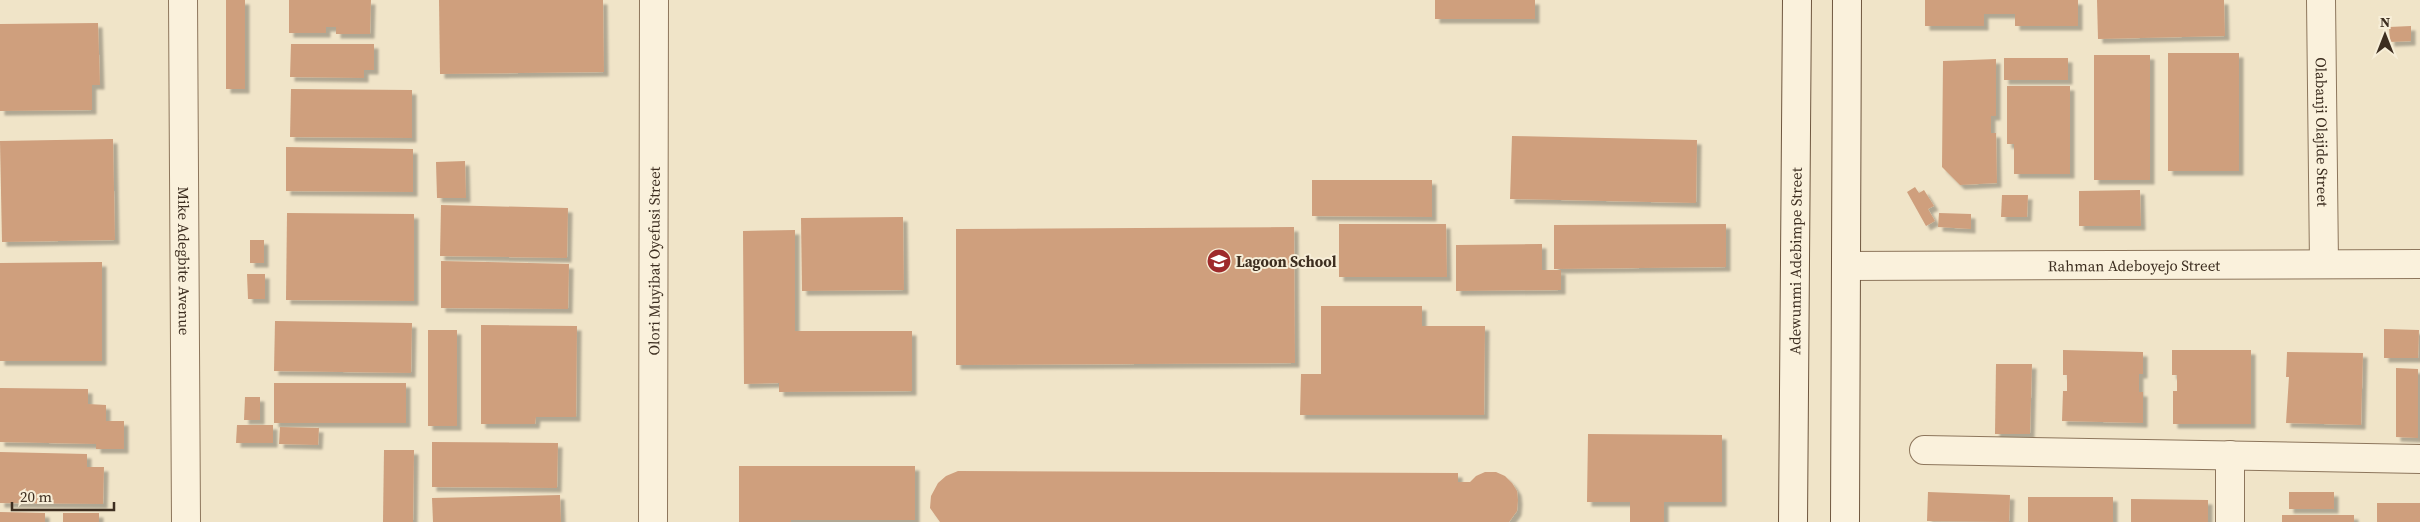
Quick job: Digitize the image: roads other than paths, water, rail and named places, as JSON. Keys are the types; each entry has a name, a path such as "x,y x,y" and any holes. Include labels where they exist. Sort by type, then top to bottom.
{"street":[{"name":"Mike Adegbite Avenue","path":"183,0 186,522"},
{"name":"Olori Muyibat Oyefusi Street","path":"653,522 654,0"},
{"name":"Adewunmi Adebimpe Street","path":"1793,522 1797,0"},
{"path":"1845,522 1847,0"},
{"name":"Olabanji Olajide Street","path":"2321,0 2324,264"},
{"name":"Rahman Adeboyejo Street","path":"1846,266 2420,264"},
{"path":"1924,450 2420,459"},
{"path":"2230,455 2230,522"}],"place":[{"name":"Lagoon School","path":"1219,261"}]}
